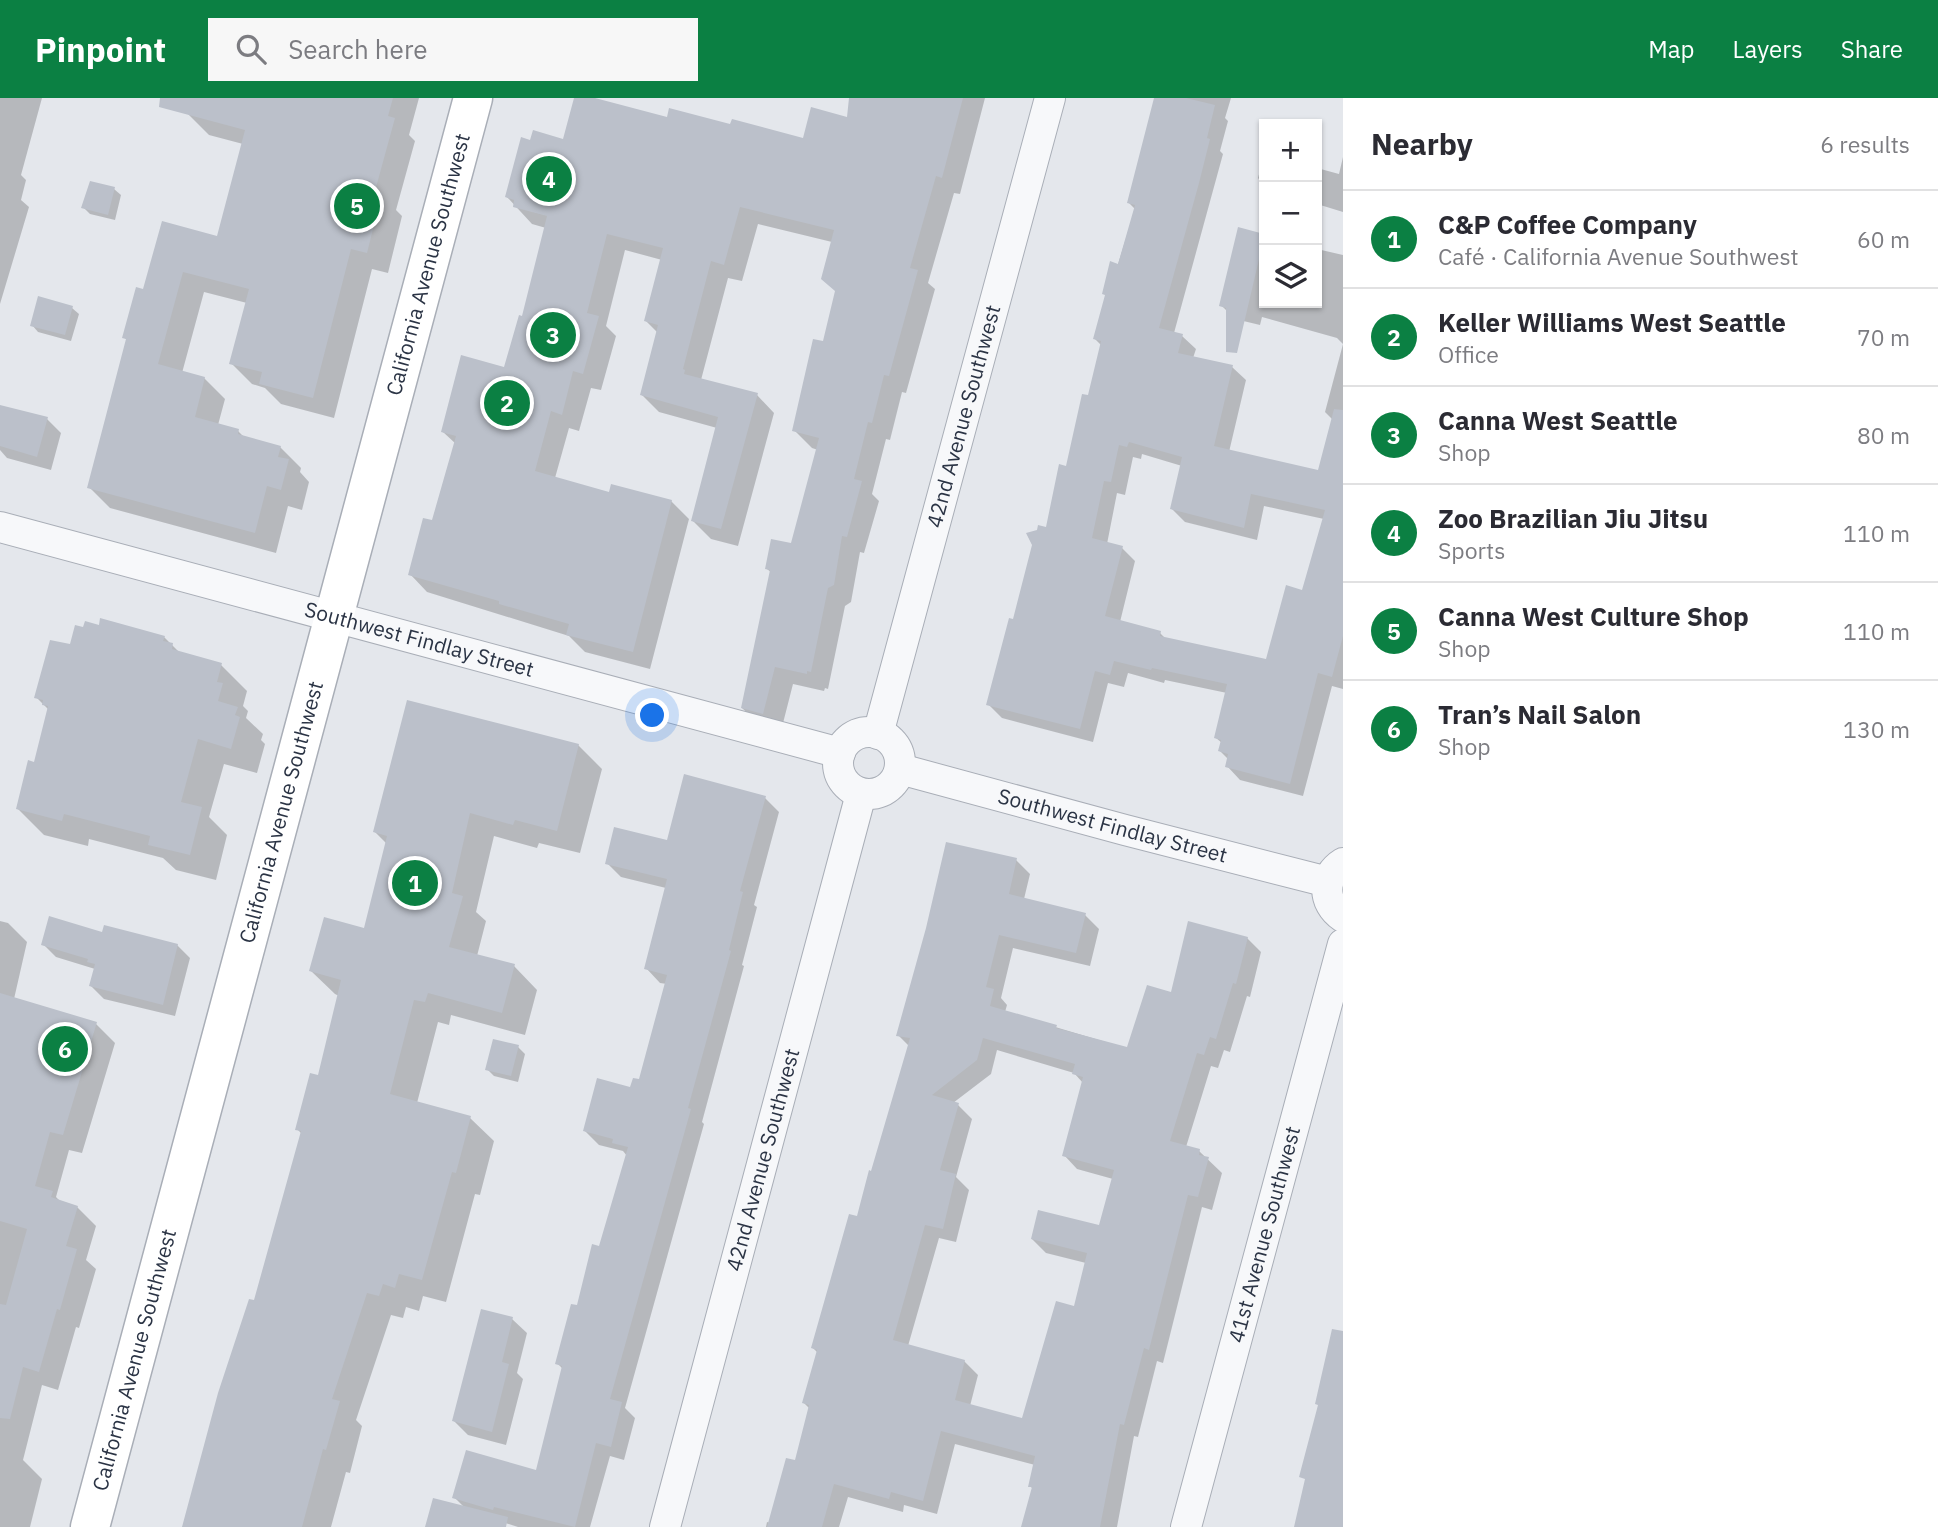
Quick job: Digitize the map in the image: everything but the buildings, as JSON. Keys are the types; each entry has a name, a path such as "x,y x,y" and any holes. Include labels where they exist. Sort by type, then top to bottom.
{"main road":[{"name":"California Avenue Southwest","path":"90,1527 473,98"}],"street":[{"name":"42nd Avenue Southwest","path":"878,734 1050,98"},
{"name":"Southwest Findlay Street","path":"0,527 840,753"},
{"path":"863,733 878,734 890,740 896,748 900,757 900,769 892,785 874,794 861,794 845,783 840,774 840,753 853,736 863,733"},
{"name":"Southwest Findlay Street","path":"900,769 1125,830 1335,872"},
{"name":"42nd Avenue Southwest","path":"666,1527 861,794"},
{"path":"1335,872 1328,899 1332,908 1343,916"},
{"name":"41st Avenue Southwest","path":"1186,1527 1343,944"}],"place":[{"name":"Zoo Brazilian Jiu Jitsu","path":"549,179"},
{"name":"Canna West Culture Shop","path":"357,206"},
{"name":"Canna West Seattle","path":"553,335"},
{"name":"Keller Williams West Seattle","path":"507,403"},
{"name":"C&P Coffee Company","path":"415,883"},
{"name":"Tran’s Nail Salon","path":"65,1049"}]}
